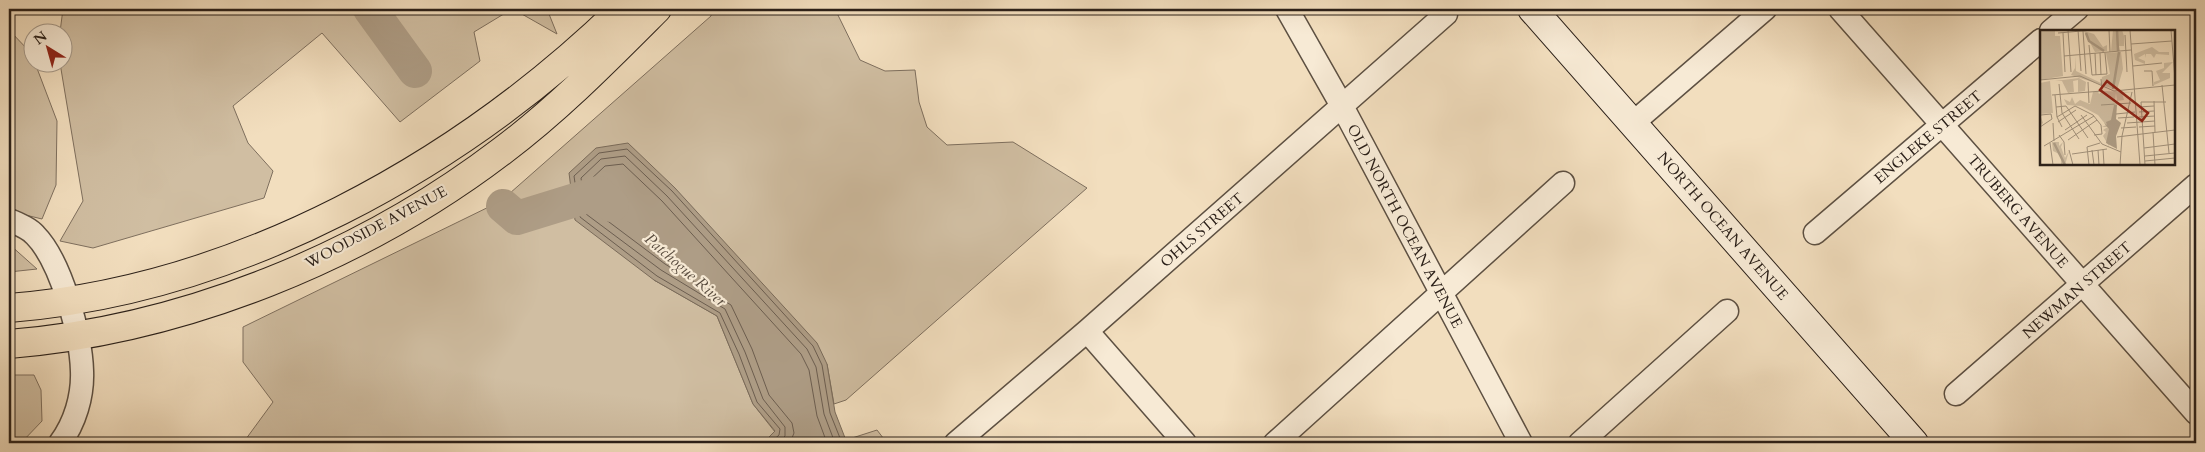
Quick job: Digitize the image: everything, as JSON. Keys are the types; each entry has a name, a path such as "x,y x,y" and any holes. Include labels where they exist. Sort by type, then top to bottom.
{"main road":[{"name":"WOODSIDE AVENUE","path":"9,344 181,274 279,239 340,211 431,160 489,122 570,58 622,9"},
{"name":"WOODSIDE AVENUE","path":"9,308 74,318 154,319 260,285 329,255 407,213 473,172 528,130 575,89 657,9"},
{"name":"NORTH OCEAN AVENUE","path":"1532,9 1914,443"}],"street":[{"name":"OLD NORTH OCEAN AVENUE","path":"1287,9 1342,106 1441,295 1522,443"},
{"path":"1632,123 1765,9"},
{"name":"TRUBERG AVENUE","path":"1840,9 1944,124 2196,413"},
{"path":"2052,30 2077,9"},
{"name":"OHLS STREET","path":"956,443 1087,331 1446,14"},
{"name":"ENGLEKE STREET","path":"1814,232 2040,41"},
{"path":"1275,443 1563,183"},
{"name":"NEWMAN STREET","path":"1956,394 2196,185"},
{"path":"9,220 35,235 53,265 74,318 82,372 80,395 73,420 60,443"},
{"path":"1580,443 1727,311"},
{"path":"1087,331 1185,443"}],"shaded area":[{"path":"63,9 512,9 474,32 480,61 400,122 322,33 233,106 248,143 273,171 264,198 93,248 60,241 83,201 62,72 72,72 72,22 61,22"},
{"path":"513,9 547,9 557,34"},
{"path":"712,9 835,9 860,60 885,71 915,70 919,102 927,127 947,145 1013,142 1087,188 846,400 834,404 827,364 654,280 717,316 753,404 775,432 763,443 243,443 273,402 243,362 243,327 501,201 711,16"},
{"path":"9,30 22,44 22,72 38,72 57,121 56,185 42,219 9,211"},
{"path":"9,244 37,269 9,272"},
{"path":"9,375 34,375 41,390 42,421 21,443 9,443"},
{"path":"877,430 887,443 847,443 846,440"}],"water":[{"path":"628,143 675,188 817,343 827,364 835,412 847,443 763,443 775,431 753,404 717,316 654,280 575,220 569,173 596,148"}],"waterway":[{"name":"Patchogue River","path":"370,9 415,71"},
{"name":"Patchogue River","path":"503,206 517,218 598,193 612,205"}]}
